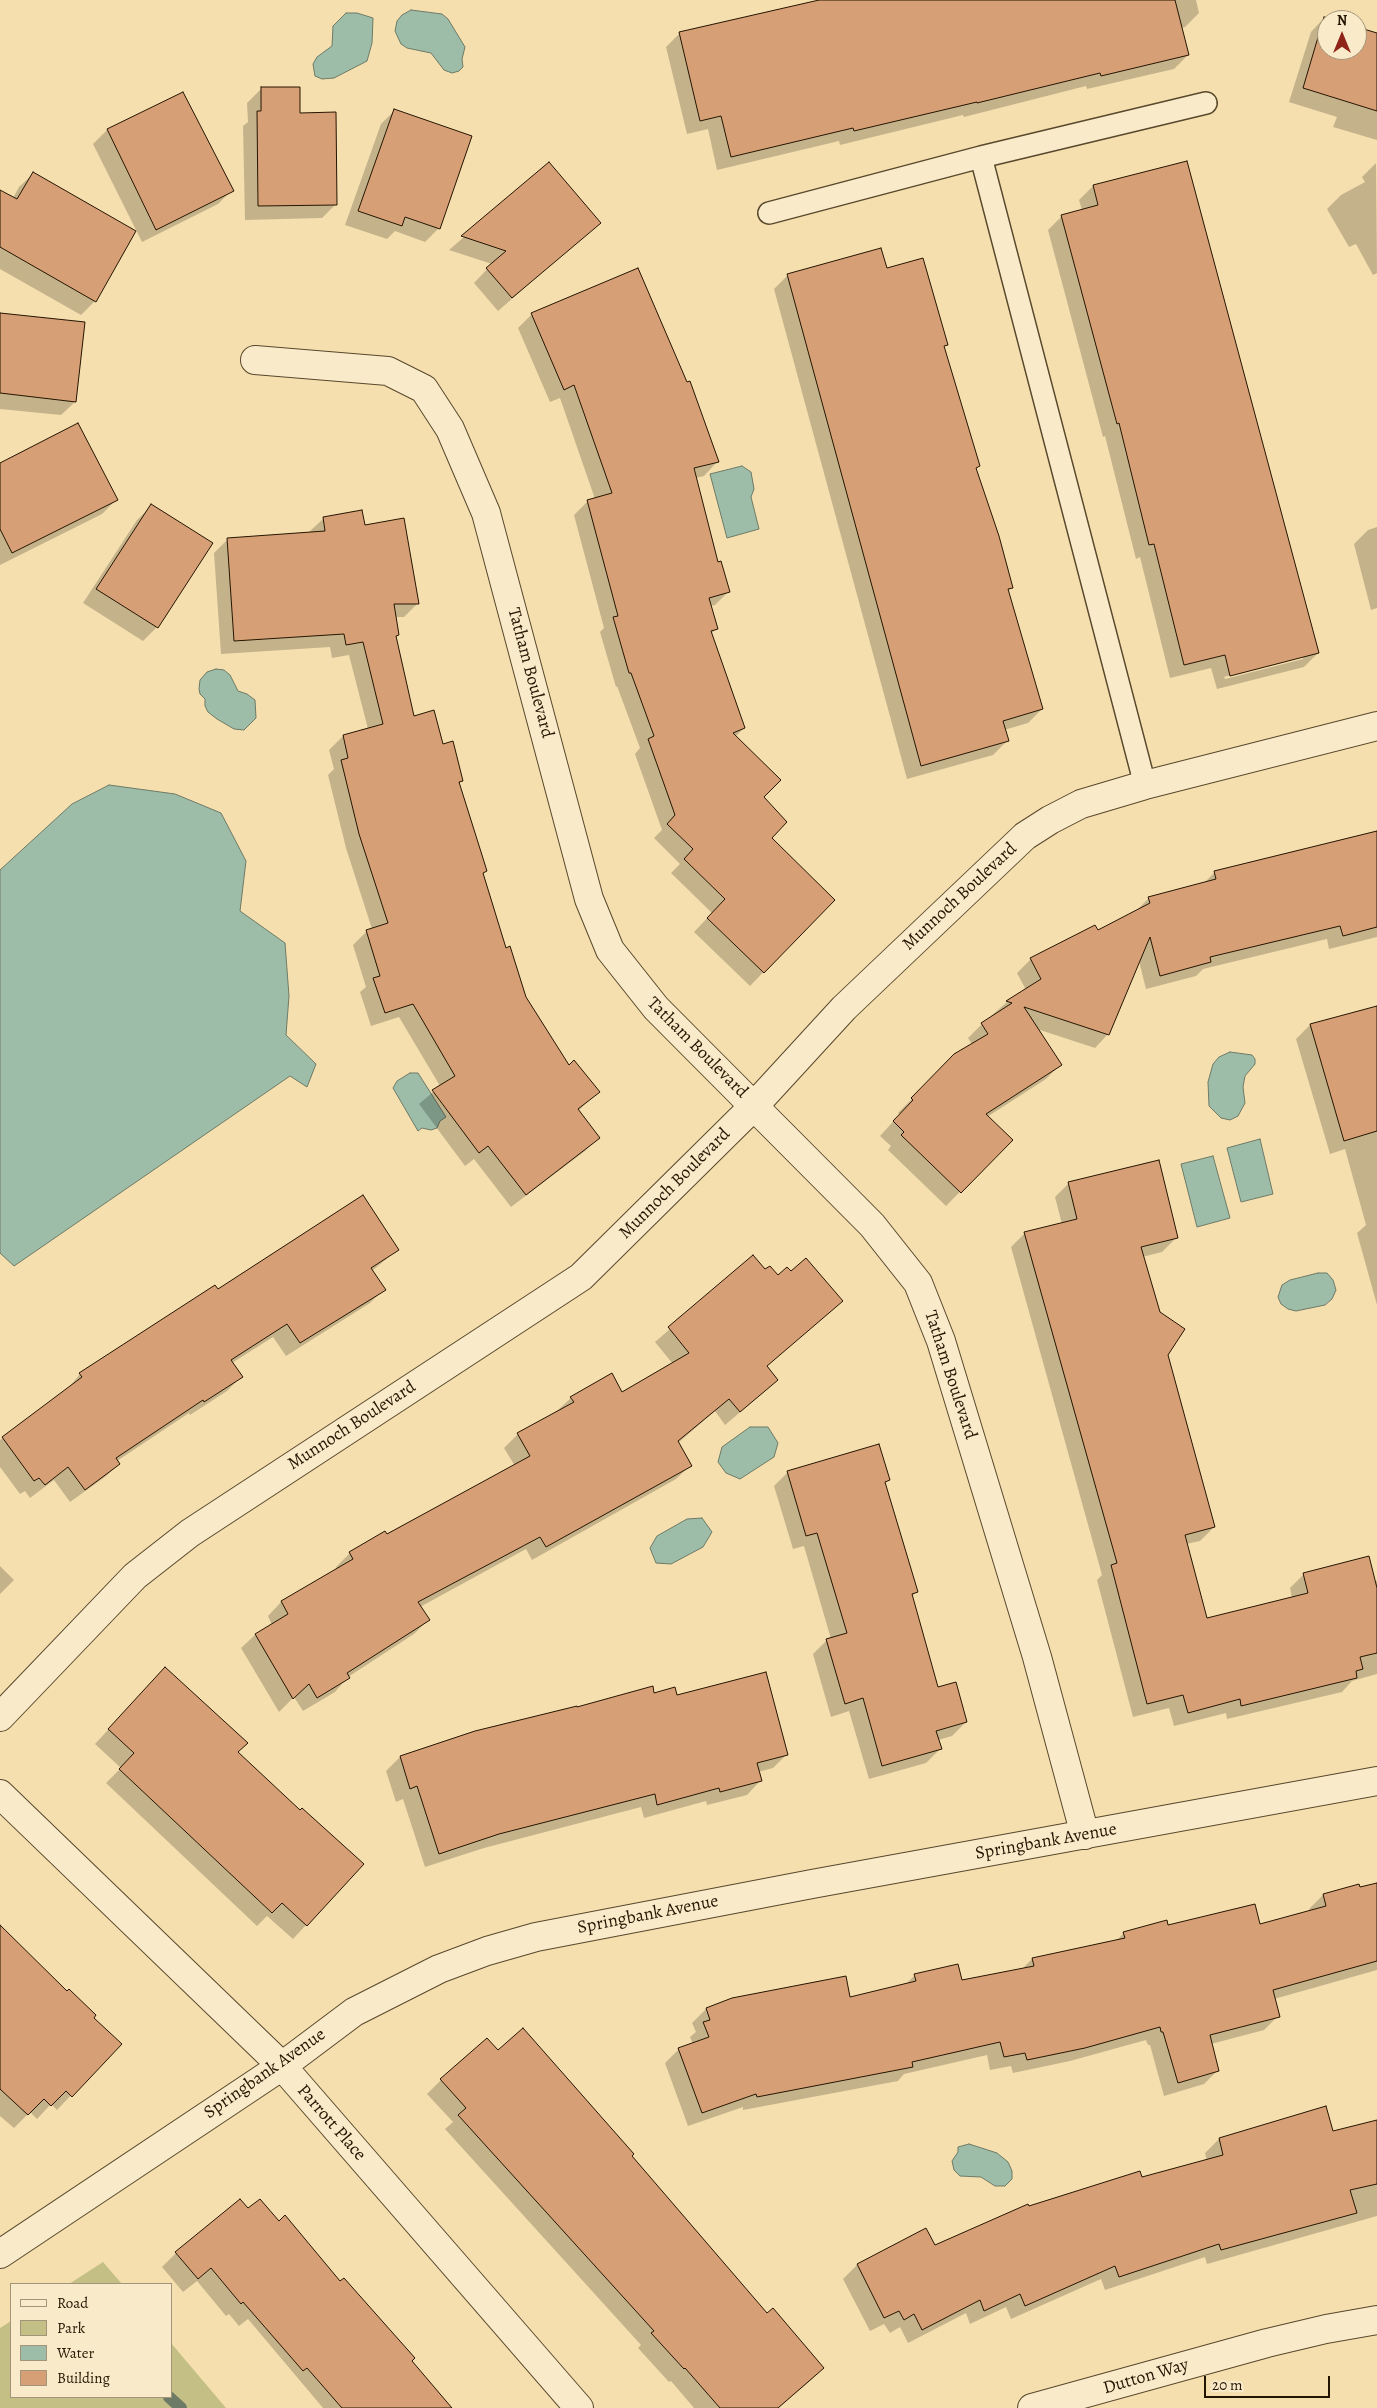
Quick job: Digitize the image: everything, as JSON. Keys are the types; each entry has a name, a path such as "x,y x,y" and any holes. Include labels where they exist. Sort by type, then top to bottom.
{"street":[{"name":"Tatham Boulevard","path":"254,360 388,371 424,390 450,429 486,513 505,577 589,899 610,950 651,1003 872,1224 918,1283 941,1341 980,1467 1037,1657 1085,1835"},
{"name":"Munnoch Boulevard","path":"0,1717 135,1576 190,1533 581,1277 754,1106 851,1001 1024,836 1081,804 1145,785 1377,726"},
{"name":"Springbank Avenue","path":"0,2254 282,2066 354,2012 439,1969 487,1951 536,1937 812,1884 1377,1781"},
{"name":"Parrott Place","path":"0,1794 282,2066 579,2408"},
{"name":"Dutton Way","path":"1032,2408 1282,2340 1326,2329 1377,2320"}],"lane":[{"path":"768,213 981,157 1206,104"},
{"path":"981,157 1145,785"}],"green space":[{"path":"103,2262 121,2283 71,2283"},
{"path":"10,2322 10,2398 172,2398 172,2344 226,2408 0,2408 0,2328"}],"water":[{"path":"411,10 442,14 448,19 465,47 462,59 463,67 459,71 452,73 444,70 431,53 407,48 401,44 395,31 397,21 402,15"},
{"path":"346,13 357,13 373,18 372,43 367,61 334,78 322,79 315,76 313,64 317,57 332,46 333,26"},
{"path":"742,466 751,472 754,489 751,497 759,529 727,538 710,474"},
{"path":"216,669 224,670 230,675 238,691 247,694 255,700 256,718 244,730 234,729 217,719 208,712 205,706 205,699 200,694 199,689 200,680 207,672"},
{"path":"109,785 175,794 221,813 246,861 240,911 285,943 289,996 286,1035 316,1064 307,1087 290,1076 14,1266 0,1253 0,870 72,804"},
{"path":"1230,1052 1252,1055 1255,1059 1255,1064 1245,1076 1243,1087 1245,1103 1238,1116 1230,1120 1221,1118 1209,1106 1208,1082 1213,1064 1219,1057"},
{"path":"410,1073 418,1073 446,1117 440,1121 437,1128 431,1130 422,1128 418,1131 393,1088 397,1081"},
{"path":"1260,1139 1273,1194 1241,1202 1227,1148"},
{"path":"1213,1156 1230,1218 1197,1227 1181,1164"},
{"path":"1318,1273 1327,1273 1333,1280 1336,1290 1332,1299 1325,1305 1296,1311 1288,1309 1281,1304 1278,1297 1282,1285 1290,1280"},
{"path":"750,1427 768,1427 778,1443 774,1457 740,1479 726,1473 718,1462 722,1447"},
{"path":"702,1518 712,1532 703,1547 671,1564 656,1563 650,1548 657,1536 687,1519"},
{"path":"969,2144 997,2153 1008,2162 1012,2171 1012,2179 1005,2186 995,2186 981,2177 960,2176 954,2170 952,2161 958,2152 958,2147"}],"building":[{"path":"819,0 1175,0 1189,55 1101,76 1100,73 854,131 853,128 731,157 721,116 700,121 679,32"},
{"path":"1367,30 1377,33 1377,111 1303,88 1317,41 1317,60 1367,60"},
{"path":"261,87 300,87 300,113 336,112 337,205 258,206 257,111 261,111"},
{"path":"183,92 234,191 156,230 107,129"},
{"path":"394,109 472,136 440,229 405,217 402,226 358,211"},
{"path":"1187,161 1319,653 1230,676 1225,655 1184,665 1154,544 1149,545 1119,423 1117,424 1061,215 1098,205 1093,185"},
{"path":"549,162 601,223 512,298 486,268 506,251 461,236"},
{"path":"33,172 136,231 96,302 0,247 0,190 17,199"},
{"path":"881,248 887,268 923,258 948,345 944,346 980,466 976,468 999,536 1013,588 1008,589 1043,709 1003,721 1009,741 921,766 787,274"},
{"path":"638,268 687,382 690,381 719,462 694,468 718,562 721,561 730,592 709,598 718,629 711,631 745,728 733,733 781,780 764,797 787,822 772,838 835,900 764,973 707,918 725,899 684,859 693,849 667,824 675,815 648,739 654,736 631,673 629,673 613,617 618,616 587,500 612,493 574,385 564,390 531,313"},
{"path":"0,313 85,322 76,402 0,393"},
{"path":"78,423 118,500 12,553 0,529 0,463"},
{"path":"151,504 213,543 158,628 96,589"},
{"path":"362,510 365,525 404,518 419,604 394,604 399,635 396,636 414,716 434,710 443,744 453,741 463,781 459,782 487,871 483,873 506,948 510,946 526,997 569,1065 574,1060 600,1092 578,1109 600,1138 526,1195 488,1146 479,1153 432,1090 455,1076 413,1004 385,1013 373,978 380,976 366,930 388,923 359,834 341,760 348,758 343,735 383,724 363,642 346,645 344,634 234,641 227,538 325,531 323,517"},
{"path":"1377,831 1377,927 1343,936 1340,926 1210,957 1211,962 1160,976 1150,937 1109,1035 1024,1007 1062,1065 986,1114 1013,1140 961,1193 901,1135 904,1132 893,1121 913,1100 911,1098 954,1054 988,1034 981,1023 1012,1003 1006,1001 1041,979 1030,958 1095,925 1098,930 1150,903 1148,897 1216,879 1214,871"},
{"path":"1377,1006 1377,1131 1344,1141 1310,1024"},
{"path":"1159,1160 1178,1238 1141,1247 1160,1312 1185,1329 1168,1355 1215,1527 1185,1535 1207,1618 1308,1593 1303,1573 1369,1556 1377,1588 1377,1653 1360,1657 1363,1669 1356,1671 1357,1678 1241,1706 1240,1699 1188,1713 1183,1695 1147,1704 1111,1565 1117,1563 1024,1232 1077,1219 1068,1182"},
{"path":"363,1195 399,1250 371,1268 386,1290 300,1343 287,1324 231,1360 243,1377 204,1402 203,1400 116,1458 120,1464 85,1490 68,1467 45,1485 39,1478 34,1481 2,1437 82,1377 79,1373 215,1285 218,1289"},
{"path":"753,1255 765,1269 770,1266 778,1275 787,1267 791,1271 806,1258 843,1301 767,1366 778,1380 740,1412 729,1399 678,1441 692,1466 546,1547 540,1537 418,1602 430,1620 347,1673 350,1678 317,1698 309,1684 293,1699 255,1634 288,1614 281,1601 353,1559 349,1552 385,1531 387,1534 530,1456 517,1433 574,1402 570,1397 612,1373 622,1392 689,1353 668,1327"},
{"path":"879,1444 890,1480 885,1482 918,1592 912,1594 938,1687 956,1682 967,1722 936,1731 942,1749 882,1766 863,1698 845,1704 826,1639 847,1633 817,1533 806,1536 787,1471"},
{"path":"165,1667 248,1743 238,1752 300,1810 302,1808 364,1864 307,1926 282,1903 272,1913 119,1769 134,1753 108,1729"},
{"path":"766,1672 788,1755 757,1763 762,1781 720,1792 719,1788 657,1805 655,1794 499,1834 439,1854 417,1786 410,1789 400,1756 475,1731 577,1707 653,1686 654,1693 675,1687 677,1695"},
{"path":"1377,1883 1377,1961 1273,1990 1280,2017 1210,2035 1219,2071 1178,2083 1160,2027 1085,2048 1027,2060 1025,2053 1004,2057 1000,2042 912,2062 913,2067 757,2097 756,2094 702,2113 678,2048 709,2037 703,2022 710,2020 706,2008 732,1998 846,1976 850,1997 916,1981 914,1974 958,1964 962,1980 1034,1966 1032,1958 1125,1938 1123,1932 1167,1920 1168,1925 1255,1904 1260,1924 1326,1906 1323,1894 1359,1884 1360,1887"},
{"path":"0,1925 67,1991 69,1989 96,2015 94,2018 122,2044 72,2097 66,2091 51,2106 44,2099 28,2115 0,2089"},
{"path":"523,2028 634,2154 632,2156 767,2313 773,2308 824,2368 778,2408 720,2408 651,2333 654,2331 458,2115 466,2108 440,2079 487,2038 498,2050"},
{"path":"1326,2106 1333,2131 1377,2120 1377,2184 1350,2190 1357,2213 1221,2250 1219,2244 1119,2277 1115,2266 1025,2306 1020,2294 984,2311 980,2300 922,2330 914,2314 904,2320 899,2311 884,2318 857,2264 926,2228 935,2245 1028,2204 1029,2206 1140,2171 1142,2177 1223,2155 1219,2138"},
{"path":"240,2199 248,2208 260,2199 279,2221 285,2215 340,2281 344,2278 415,2358 412,2361 452,2408 342,2408 307,2368 303,2371 243,2302 241,2304 211,2268 198,2279 175,2252"}],"waterway":[{"path":"170,2398 181,2408"}]}
